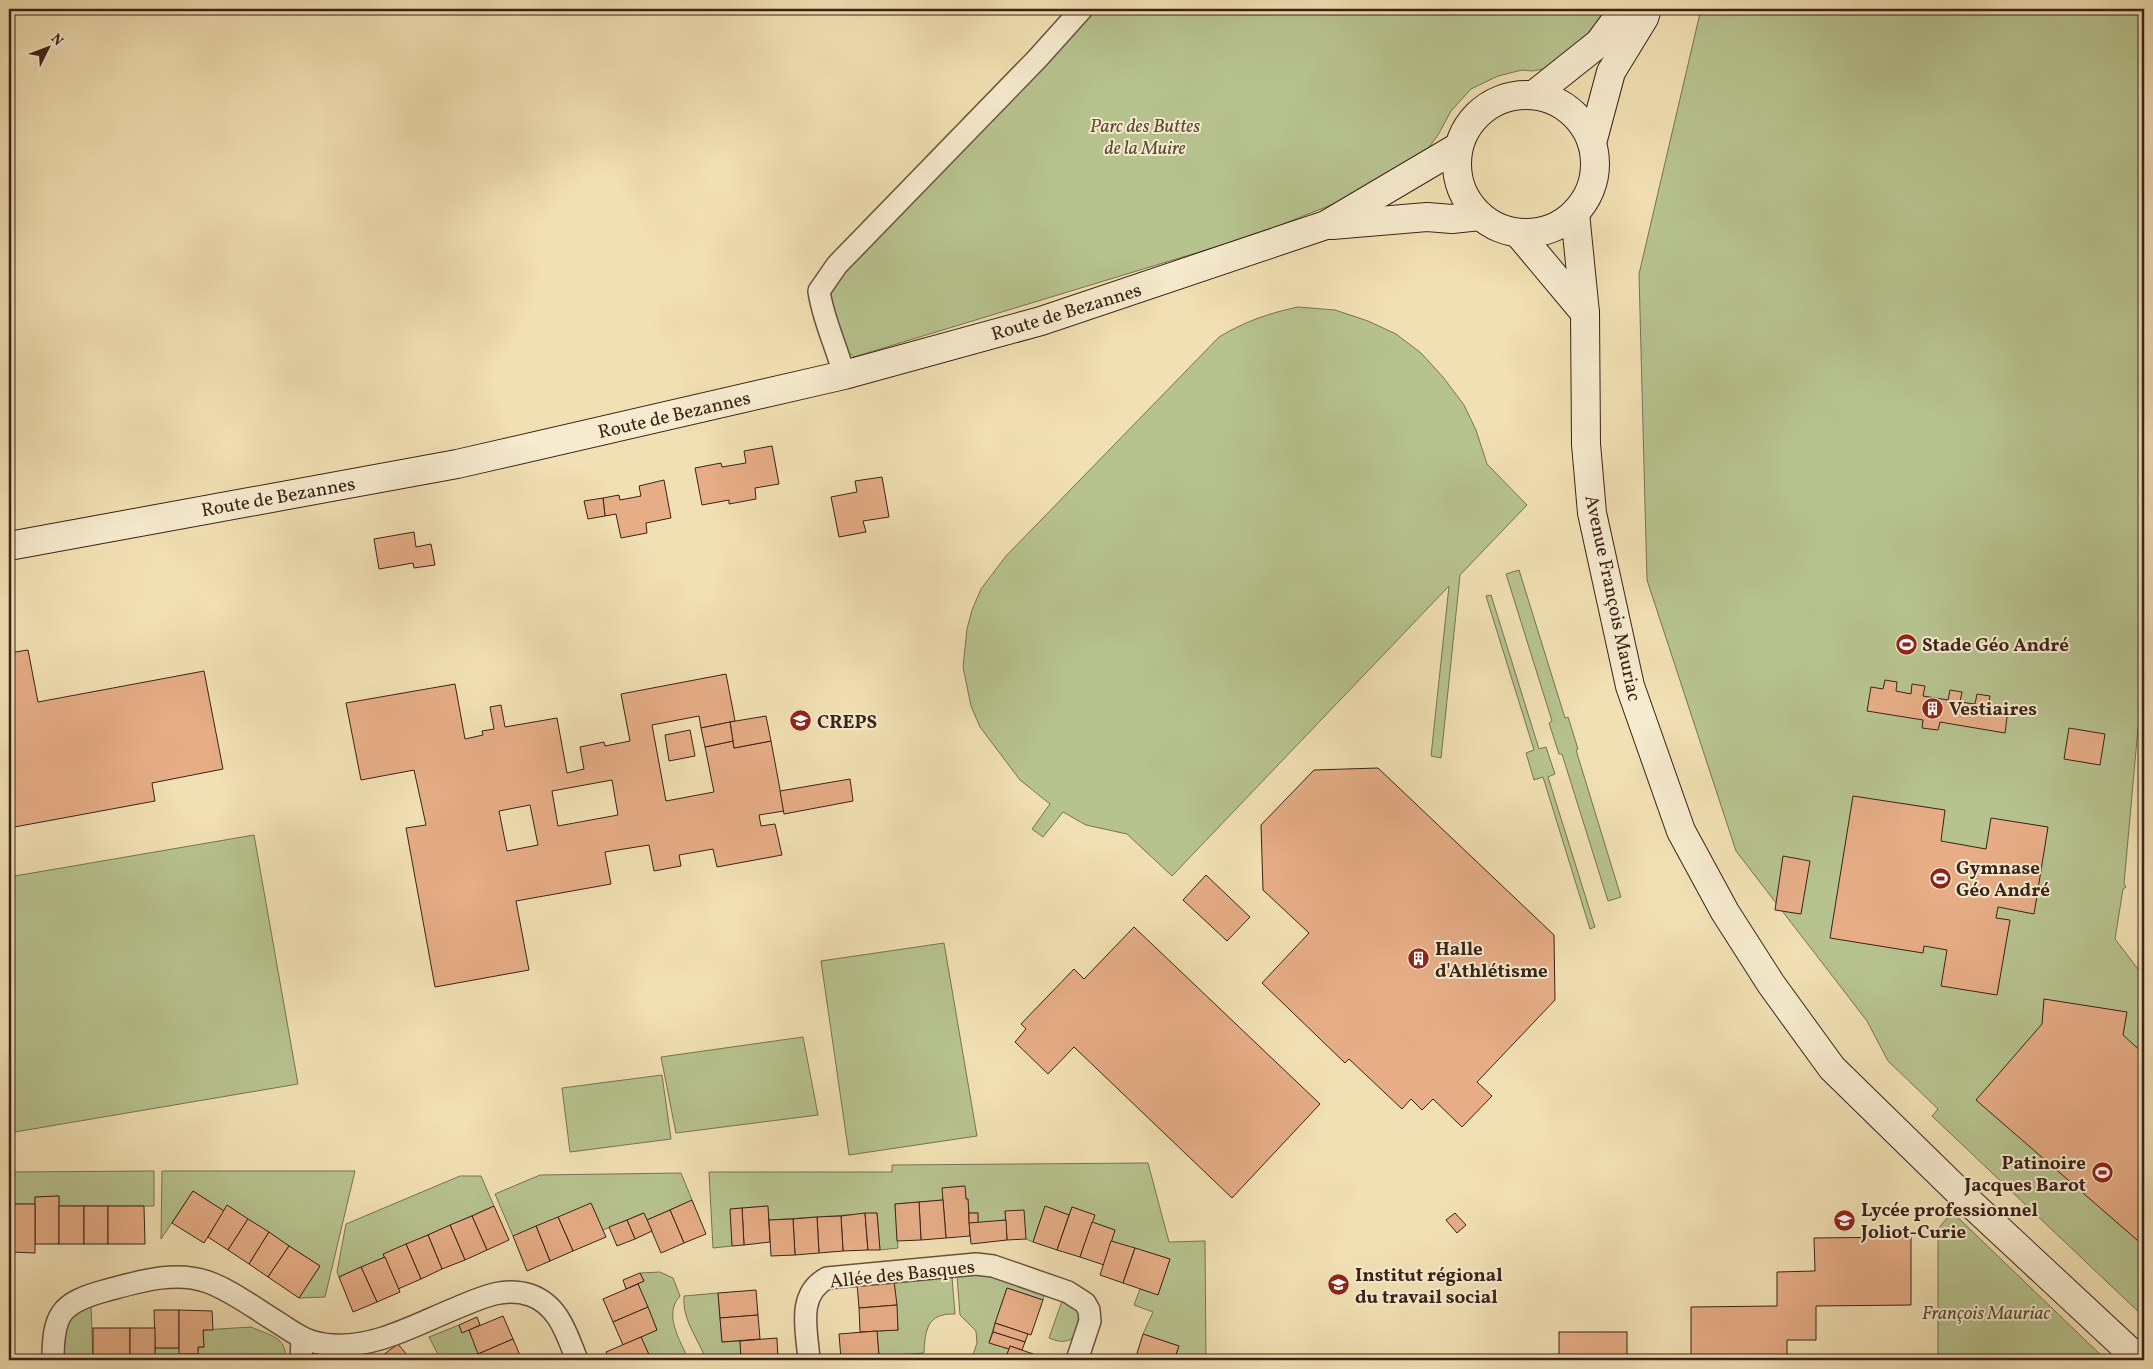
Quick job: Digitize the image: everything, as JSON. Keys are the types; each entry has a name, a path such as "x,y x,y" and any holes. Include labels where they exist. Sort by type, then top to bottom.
{"street":[{"path":"844,375 838,350 822,311 819,291 837,265 1082,9"},
{"path":"1535,94 1600,43 1624,9"},
{"path":"1592,142 1611,72 1644,18 1647,9"},
{"path":"1535,94 1554,100 1571,110 1584,125 1592,142 1595,161 1594,180 1587,198 1575,213 1558,225 1538,232 1518,233 1502,229 1474,211 1462,192 1456,169 1458,147 1466,128 1478,112 1495,101 1515,95 1535,94"},
{"name":"Route de Bezannes","path":"9,546 458,464 844,375 1041,321 1326,225 1458,147"},
{"name":"Avenue François Mauriac","path":"1575,213 1585,313 1586,444 1592,513 1630,686 1681,831 1725,912 1771,984 1832,1068 1965,1198 2139,1360"},
{"name":"Route de Bezannes","path":"1326,225 1480,216"},
{"path":"1518,233 1585,313"},
{"name":"Allée des Basques","path":"809,1360 806,1304 810,1292 818,1283 827,1278 976,1264 1006,1271 1068,1292 1085,1302 1089,1310 1090,1321 1077,1360"},
{"path":"53,1360 53,1338 56,1324 61,1314 76,1300 142,1281 181,1277 208,1282 241,1299 302,1350 331,1345 363,1344 383,1338 492,1294 517,1292 532,1296 554,1311 577,1360"}],"green space":[{"name":"Parc des Buttes de la Muire","path":"1089,9 1614,9 1557,67 1532,71 1522,70 1498,76 1471,89 1451,111 1438,135 1422,157 1369,190 1255,235 854,357 845,349 825,312 832,282"},
{"name":"Stade Géo André","path":"1701,9 2144,9 2144,709 2138,728 2124,884 2126,887 2123,889 2115,939 2144,977 2144,1317 1932,1116 1938,1109 1888,1061 1867,1021 1736,851 1647,580 1639,274"},
{"path":"1298,307 1335,310 1368,321 1396,334 1421,353 1443,377 1464,405 1476,430 1487,464 1527,505 1460,575 1441,758 1431,756 1449,586 1172,876 1127,834 1086,825 1063,812 1043,837 1032,829 1050,804 1020,780 980,727 971,706 963,667 967,629 972,610 981,589 1006,556 1219,337 1257,319"},
{"path":"1519,570 1565,718 1568,717 1578,749 1576,750 1621,897 1608,901 1562,754 1559,754 1549,723 1552,721 1506,574"},
{"path":"1491,595 1539,749 1546,747 1555,774 1548,777 1595,927 1590,929 1543,777 1534,780 1526,753 1534,750 1486,596"},
{"path":"254,835 298,1084 9,1133 9,877"},
{"path":"944,943 977,1136 849,1155 821,961"},
{"path":"803,1037 818,1115 676,1133 661,1057"},
{"path":"662,1075 671,1139 570,1152 562,1088"},
{"path":"1148,1163 1169,1242 1205,1241 1206,1360 1174,1360 1179,1346 1143,1334 1153,1312 1134,1305 1140,1289 1158,1294 1170,1259 1111,1241 1115,1230 1092,1222 1094,1215 1072,1207 1069,1215 1045,1207 1033,1242 1026,1239 1005,1211 1006,1220 978,1223 978,1213 969,1213 968,1199 966,1199 964,1186 943,1188 943,1200 895,1204 898,1248 880,1250 877,1213 769,1220 767,1206 731,1209 732,1246 713,1248 709,1172 892,1172 892,1165"},
{"path":"154,1171 154,1206 59,1206 59,1196 35,1197 35,1204 10,1204 9,1216 10,1172"},
{"path":"162,1171 355,1171 325,1297 299,1298 320,1266 228,1206 224,1211 193,1191 161,1239"},
{"path":"681,1173 692,1200 647,1220 643,1213 603,1230 513,1236 495,1194 540,1175"},
{"path":"460,1176 481,1176 494,1206 384,1254 385,1257 339,1277 337,1272 346,1224"},
{"name":"François Mauriac","path":"1952,1212 2106,1360 1938,1360 1938,1229"},
{"path":"660,1272 673,1278 680,1296 675,1303 673,1319 678,1336 689,1360 651,1360 641,1337 657,1330 638,1284 644,1281 640,1273"},
{"path":"957,1276 988,1276 1044,1294 1043,1300 1007,1288 989,1342 1009,1349 1005,1360 971,1360 977,1343 976,1331 960,1315"},
{"path":"952,1277 955,1314 938,1316 929,1325 925,1337 924,1353 879,1356 877,1331 898,1330 894,1281"},
{"path":"718,1293 722,1342 740,1341 741,1360 706,1360 685,1313 684,1296"},
{"path":"1062,1301 1079,1311 1081,1319 1079,1334 1068,1341 1057,1341 1049,1338"},
{"path":"91,1306 93,1360 63,1360 64,1334 69,1320 81,1309"},
{"path":"459,1325 462,1333 469,1330 481,1360 441,1360 429,1337"},
{"path":"251,1327 280,1341 286,1360 155,1360 155,1348 179,1348 180,1354 198,1354 198,1347 204,1347 203,1330"}],"building":[{"path":"772,446 779,484 755,488 756,499 729,504 729,500 702,505 695,468 721,463 722,467 746,463 744,451"},
{"path":"882,477 889,517 863,521 866,532 839,537 831,497 857,492 855,481"},
{"path":"664,480 671,518 646,523 647,533 621,538 616,514 605,516 603,498 619,495 620,500 641,496 639,486"},
{"path":"603,498 605,516 588,519 584,501"},
{"path":"414,532 416,547 431,544 435,565 414,568 413,563 379,569 374,539"},
{"path":"28,650 38,702 204,671 223,769 152,783 155,801 9,828 9,653"},
{"path":"726,674 735,721 701,728 699,716 652,725 666,801 714,792 705,747 733,741 734,748 771,741 784,811 759,815 761,826 775,824 782,855 717,867 713,849 679,855 681,866 654,871 649,845 605,852 611,884 516,901 529,970 435,987 406,828 426,825 414,770 361,780 346,703 455,684 465,739 483,735 482,731 494,729 490,707 501,705 505,727 557,718 567,773 584,769 580,747 604,742 605,746 630,741 621,694","holes":["612,780 618,815 558,826 552,791","530,805 538,845 507,851 499,811"]},
{"name":"Vestiaires","path":"1885,680 1897,682 1896,691 1911,694 1912,684 1925,686 1923,696 1948,700 1950,690 1962,692 1960,702 1975,704 1977,694 1990,696 1988,706 2008,709 2005,733 1940,722 1938,730 1922,728 1923,720 1867,711 1871,687 1883,689"},
{"path":"766,716 771,741 734,748 730,722"},
{"path":"730,722 733,741 705,747 701,728"},
{"path":"2069,728 2105,734 2100,765 2064,759"},
{"path":"690,730 695,756 669,761 665,735"},
{"name":"Halle d'Athlétisme","path":"1378,768 1554,935 1555,1000 1477,1082 1492,1096 1462,1127 1433,1099 1422,1110 1411,1099 1402,1109 1349,1059 1345,1063 1262,983 1309,933 1263,890 1261,825 1314,770"},
{"path":"850,779 853,801 784,814 780,791"},
{"name":"Gymnase Géo André","path":"1853,796 1945,810 1941,841 1986,849 1991,818 2048,827 2034,914 1998,907 1996,918 2010,920 1997,995 1941,986 1947,950 1924,946 1923,953 1830,938"},
{"path":"1783,856 1810,861 1801,914 1775,910"},
{"path":"1206,875 1250,917 1227,941 1183,900"},
{"path":"1134,927 1320,1104 1232,1198 1074,1047 1048,1074 1015,1042 1026,1029 1021,1024 1074,969 1084,979"},
{"name":"Patinoire Jacques Barot","path":"2044,999 2127,1012 2123,1035 2144,1054 2144,1246 1976,1100 2042,1024"},
{"path":"965,1186 966,1199 968,1199 970,1236 946,1238 942,1188"},
{"path":"193,1191 224,1211 204,1243 172,1223"},
{"path":"59,1196 59,1244 35,1244 35,1197"},
{"path":"692,1200 706,1234 684,1243 670,1210"},
{"path":"943,1200 946,1238 921,1240 919,1202"},
{"path":"919,1202 921,1240 897,1241 895,1204"},
{"path":"591,1203 606,1237 573,1251 558,1217"},
{"path":"10,1204 35,1204 35,1253 11,1252"},
{"path":"227,1205 248,1219 228,1250 208,1237"},
{"path":"59,1206 84,1206 84,1244 59,1244"},
{"path":"84,1206 108,1206 108,1244 84,1244"},
{"path":"108,1206 144,1206 145,1244 108,1244"},
{"path":"494,1206 509,1240 487,1250 472,1216"},
{"path":"768,1206 770,1242 744,1245 742,1208"},
{"path":"1045,1206 1069,1215 1057,1250 1033,1242"},
{"path":"1072,1207 1095,1215 1080,1257 1057,1250"},
{"path":"742,1208 744,1245 732,1246 730,1209"},
{"path":"670,1210 684,1243 661,1253 647,1220"},
{"path":"1024,1210 1026,1239 1007,1240 1005,1211"},
{"path":"644,1213 652,1231 635,1239 627,1220"},
{"path":"865,1213 868,1250 843,1251 841,1216"},
{"path":"865,1213 877,1213 880,1250 868,1250"},
{"path":"969,1213 978,1213 978,1223 969,1223"},
{"path":"1455,1213 1466,1225 1457,1233 1446,1220"},
{"path":"10,1216 11,1252 9,1252"},
{"path":"472,1216 487,1250 465,1260 450,1225"},
{"path":"841,1216 843,1251 819,1253 817,1217"},
{"path":"558,1217 573,1251 550,1261 536,1226"},
{"path":"817,1217 819,1253 795,1255 793,1219"},
{"path":"248,1219 269,1232 249,1264 228,1250"},
{"path":"793,1219 795,1255 771,1256 769,1220"},
{"path":"627,1220 635,1239 617,1246 609,1227"},
{"path":"1006,1220 1007,1240 971,1244 969,1223"},
{"path":"1092,1222 1115,1230 1104,1265 1080,1257"},
{"path":"450,1225 465,1260 442,1269 428,1235"},
{"path":"536,1226 550,1261 527,1271 513,1236"},
{"path":"269,1232 289,1246 268,1277 249,1264"},
{"path":"428,1235 442,1269 421,1279 406,1244"},
{"path":"1911,1237 1911,1305 1816,1306 1816,1340 1787,1340 1787,1360 1691,1360 1691,1307 1777,1306 1777,1272 1815,1271 1814,1238"},
{"path":"1111,1241 1135,1248 1123,1283 1100,1275"},
{"path":"406,1244 421,1279 398,1289 383,1254"},
{"path":"289,1246 320,1266 299,1298 268,1277"},
{"path":"1135,1248 1170,1259 1158,1295 1123,1283"},
{"path":"385,1257 400,1292 377,1302 361,1267"},
{"path":"361,1267 377,1302 353,1312 339,1277"},
{"path":"640,1273 644,1281 626,1289 623,1280"},
{"path":"894,1281 897,1305 859,1308 857,1283"},
{"path":"638,1284 648,1307 613,1322 603,1299"},
{"path":"1007,1288 1043,1300 1031,1335 995,1323"},
{"path":"756,1290 758,1315 720,1318 718,1293"},
{"path":"897,1305 898,1330 860,1332 859,1308"},
{"path":"648,1307 657,1330 623,1345 613,1322"},
{"path":"154,1310 179,1310 179,1348 155,1348"},
{"path":"179,1310 212,1311 213,1330 203,1330 204,1347 198,1347 198,1354 179,1354"},
{"path":"758,1315 760,1339 722,1342 720,1318"},
{"path":"503,1316 513,1339 478,1354 469,1330"},
{"path":"477,1317 480,1325 462,1333 459,1325"},
{"path":"995,1323 1028,1334 1025,1342 993,1332"},
{"path":"93,1328 130,1328 130,1360 93,1360"},
{"path":"130,1328 155,1328 155,1360 130,1360"},
{"path":"877,1331 879,1356 841,1359 839,1334"},
{"path":"993,1332 1025,1342 1022,1350 1010,1346 1009,1349 989,1343"},
{"path":"1559,1332 1627,1332 1627,1360 1559,1360"},
{"path":"1143,1334 1179,1346 1174,1360 1135,1360"},
{"path":"641,1337 651,1359 611,1360 606,1352"},
{"path":"777,1338 778,1360 741,1360 740,1341"},
{"path":"513,1339 522,1360 481,1360 478,1354"},
{"path":"398,1344 411,1360 386,1360 383,1355"},
{"path":"1010,1346 1045,1358 1045,1360 1005,1360"}],"place":[{"name":"Stade Géo André","path":"1906,644"},
{"name":"Vestiaires","path":"1933,708"},
{"name":"CREPS","path":"801,721"},
{"name":"Gymnase Géo André","path":"1940,878"},
{"name":"Halle d'Athlétisme","path":"1419,959"},
{"name":"Patinoire Jacques Barot","path":"2102,1173"},
{"name":"Lycée professionnel Joliot-Curie","path":"1845,1220"},
{"name":"Institut régional du travail social","path":"1339,1285"}]}
